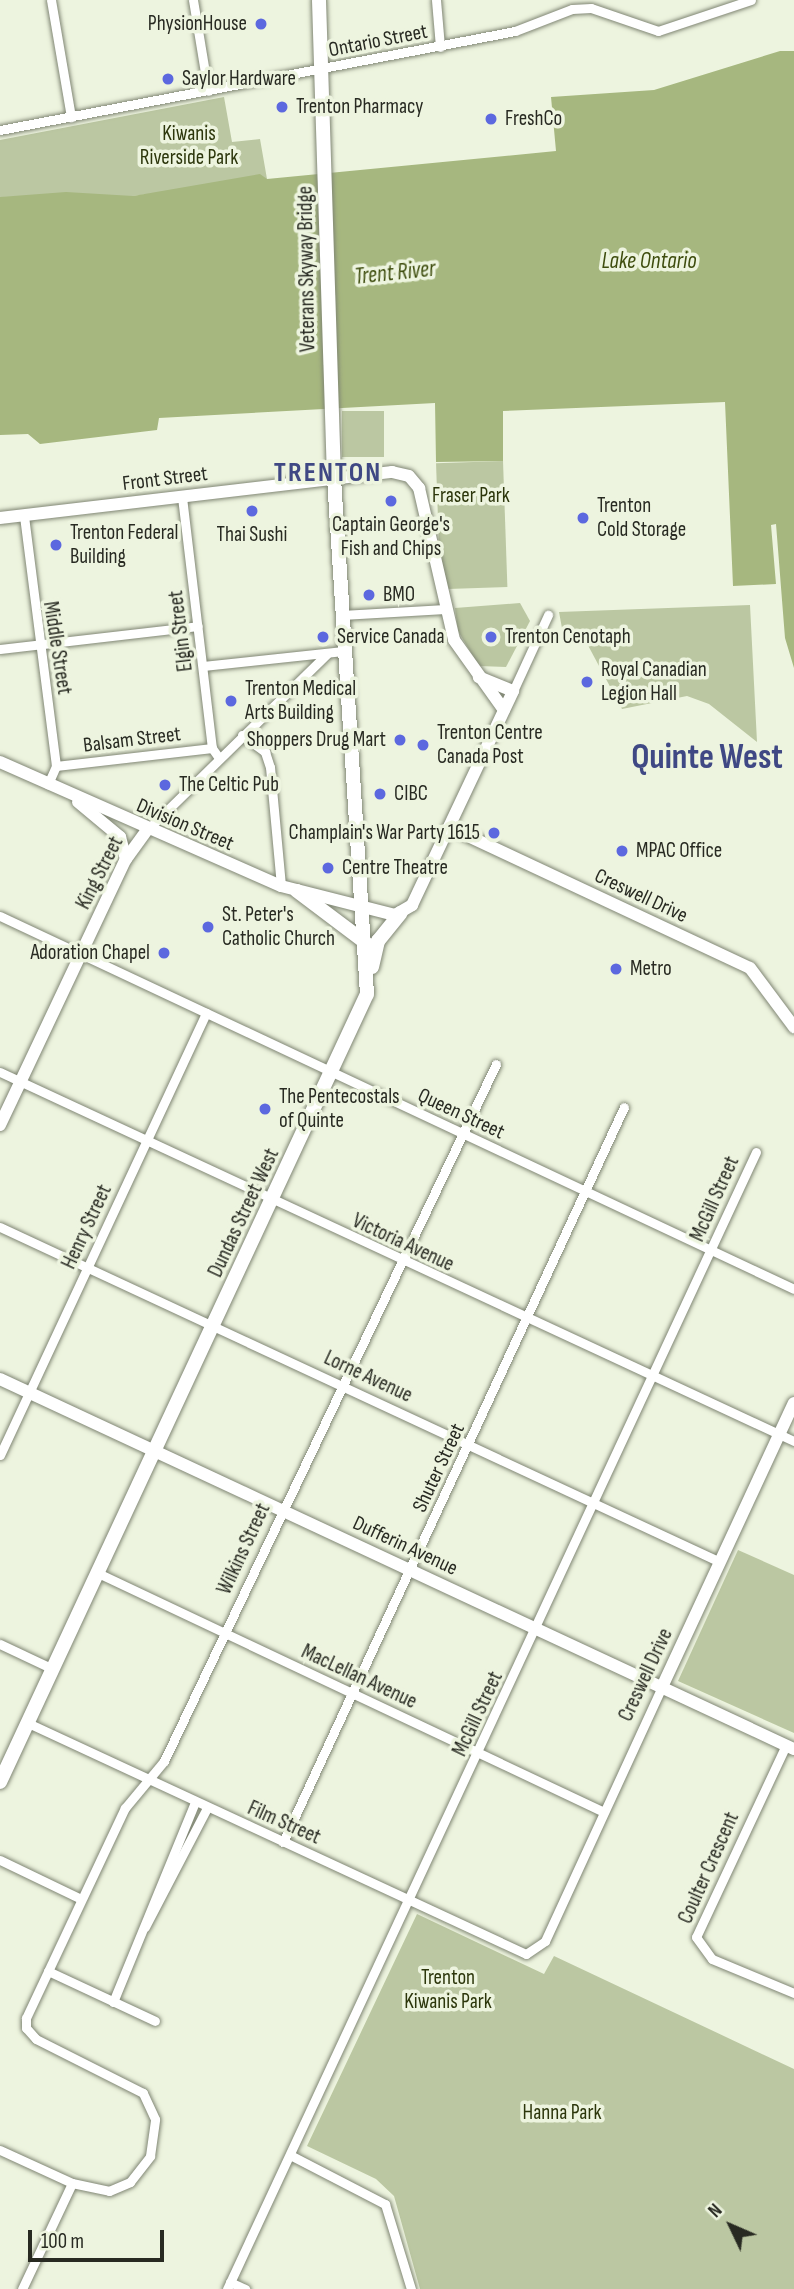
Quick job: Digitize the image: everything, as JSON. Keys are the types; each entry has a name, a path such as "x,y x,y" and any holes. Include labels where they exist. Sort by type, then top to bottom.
{"main road":[{"name":"Veterans Skyway Bridge","path":"319,0 325,119 332,418"},
{"name":"Dundas Street West","path":"0,1782 334,1074 368,982 343,651 332,418"},
{"path":"297,891 365,942"},
{"path":"368,982 378,941 401,913"}],"street":[{"path":"51,0 71,117"},
{"path":"193,0 208,91"},
{"path":"436,0 440,47"},
{"name":"Ontario Street","path":"0,130 440,47 515,31 572,9 592,8 658,31 751,0"},
{"name":"Front Street","path":"0,518 392,472 419,488 454,640 503,710"},
{"name":"Elgin Street","path":"183,497 212,748 219,758"},
{"name":"Middle Street","path":"24,516 37,644 56,766"},
{"path":"342,615 445,609"},
{"path":"401,913 412,905 548,615"},
{"path":"0,649 198,626"},
{"path":"203,666 343,651"},
{"name":"King Street","path":"0,1125 126,859 147,830 327,654"},
{"path":"479,677 513,691"},
{"path":"242,735 265,752 272,774 281,886"},
{"name":"Balsam Street","path":"56,766 212,748"},
{"name":"Division Street","path":"0,762 147,830 281,886 361,909 401,913"},
{"path":"48,784 56,766"},
{"path":"70,794 120,837 126,859"},
{"name":"Creswell Drive","path":"449,827 750,968 794,1027"},
{"name":"Queen Street","path":"0,916 794,1289"},
{"name":"Henry Street","path":"0,1455 206,1013"},
{"name":"Wilkins Street","path":"72,2183 109,2191 130,2182 150,2156 155,2119 143,2093 128,2082 36,2039 26,2028 26,2018 81,1899 145,1778 164,1761 399,1261 496,1064"},
{"name":"Victoria Avenue","path":"0,1072 652,1379 794,1441"},
{"name":"Shuter Street","path":"283,1842 470,1444 624,1107"},
{"name":"McGill Street","path":"228,2285 292,2155 538,1629 756,1152"},
{"name":"Lorne Avenue","path":"0,1227 720,1562"},
{"name":"Dufferin Avenue","path":"0,1379 790,1747"},
{"name":"Creswell Drive","path":"526,1954 545,1941 794,1404"},
{"name":"MacLellan Avenue","path":"100,1574 604,1812"},
{"path":"0,1644 53,1670"},
{"name":"Film Street","path":"28,1723 526,1954"},
{"name":"Coulter Crescent","path":"790,1747 696,1937 712,1959 794,1993"},
{"path":"113,2002 195,1802"},
{"path":"145,1927 207,1808"},
{"path":"0,1860 81,1899"},
{"path":"48,1971 155,2021"},
{"path":"0,2150 72,2183 22,2289"},
{"path":"292,2155 385,2204 411,2289"},
{"path":"228,2285 245,2289"}],"green space":[{"name":"Kiwanis Riverside Park","path":"224,97 232,142 260,139 267,179 133,196 0,197 0,140"},
{"path":"342,411 384,411 384,457 342,457"},
{"name":"Fraser Park","path":"503,461 507,587 440,589 436,463"},
{"name":"Trenton Cenotaph","path":"520,603 530,621 506,667 479,666 458,631 455,608"},
{"path":"750,605 757,742 709,704 687,696 622,709 583,636 564,639 559,612"},
{"path":"738,1550 794,1575 794,1733 678,1681"},
{"name":"Hanna Park","path":"417,1914 544,1974 554,1956 794,2069 794,2289 420,2289 394,2196 376,2179 307,2146"}],"water":[{"name":"Lake Ontario","path":"780,51 794,51 794,668 785,638 776,524 771,525 776,584 733,586 725,402 503,411 503,461 436,462 435,403 159,418 157,430 40,444 28,434 0,435 0,197 66,192 133,196 260,174 267,179 556,151 551,97 654,90"}],"place":[{"name":"PhysionHouse","path":"261,24"},
{"name":"Saylor Hardware","path":"168,79"},
{"name":"Trenton Pharmacy","path":"282,107"},
{"name":"FreshCo","path":"491,119"},
{"name":"Captain George's Fish and Chips","path":"391,501"},
{"name":"Thai Sushi","path":"252,511"},
{"name":"Trenton Cold Storage","path":"583,518"},
{"name":"Trenton Federal Building","path":"56,545"},
{"name":"BMO","path":"369,595"},
{"name":"Service Canada","path":"323,637"},
{"name":"Trenton Cenotaph","path":"491,637"},
{"name":"Royal Canadian Legion Hall","path":"587,682"},
{"name":"Trenton Medical Arts Building","path":"231,701"},
{"name":"Shoppers Drug Mart","path":"400,740"},
{"name":"Trenton Centre Canada Post","path":"423,745"},
{"name":"The Celtic Pub","path":"165,785"},
{"name":"CIBC","path":"380,794"},
{"name":"Champlain's War Party 1615","path":"494,833"},
{"name":"MPAC Office","path":"622,851"},
{"name":"Centre Theatre","path":"328,868"},
{"name":"St. Peter's Catholic Church","path":"208,927"},
{"name":"Adoration Chapel","path":"164,953"},
{"name":"Metro","path":"616,969"},
{"name":"The Pentecostals of Quinte","path":"265,1109"}],"district":[{"name":"TRENTON","path":"328,473"},
{"name":"Quinte West","path":"707,758"}],"water label":[{"name":"Trent River","path":"395,273"}],"park label":[{"name":"Trenton Kiwanis Park","path":"448,1990"}]}
